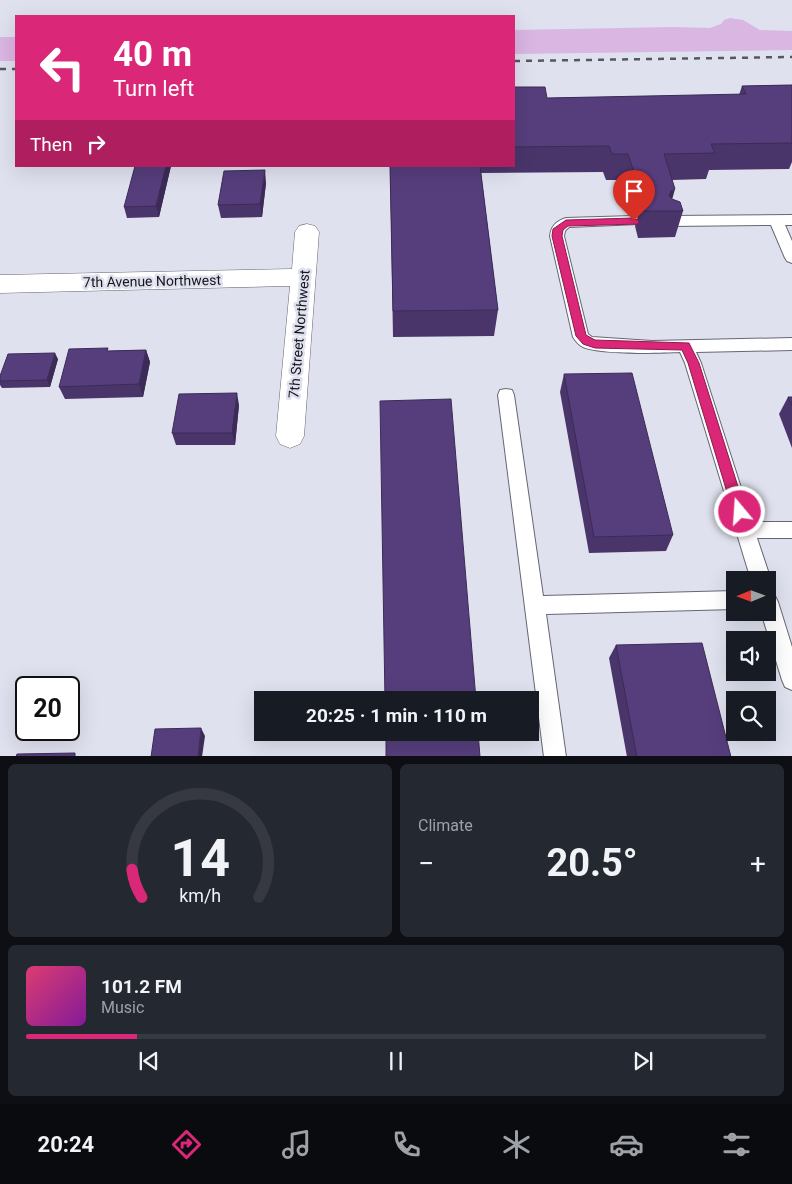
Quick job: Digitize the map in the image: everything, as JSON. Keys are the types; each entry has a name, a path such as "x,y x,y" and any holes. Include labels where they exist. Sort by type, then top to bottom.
{"street":[{"name":"7th Street Northwest","path":"290,436 307,232"},
{"name":"7th Avenue Northwest","path":"0,284 304,278"}],"lane":[{"path":"776,220 792,258"},
{"path":"670,221 792,220"},
{"path":"634,221 566,223 558,229 557,236 581,336 587,342 652,347 792,344"},
{"path":"685,346 694,363 758,571"},
{"path":"506,395 555,756"},
{"path":"745,530 792,530"},
{"path":"536,605 726,600"},
{"path":"774,621 792,680"}],"shaded area":[{"path":"730,18 743,20 760,30 792,31 792,50 515,54 515,30 710,28 721,24 724,20"},
{"path":"0,37 15,37 15,61 0,61"}],"building":[{"path":"792,85 792,143 711,144 715,153 664,154 675,189 671,191 669,196 680,202 683,211 645,211 642,200 648,199 650,194 647,190 639,188 628,154 612,154 609,146 515,147 515,87 545,87 547,98 746,94 742,86"},
{"path":"135,167 166,167 156,206 124,207"},
{"path":"390,167 480,167 498,310 393,311"},
{"path":"265,170 260,204 218,205 224,171"},
{"path":"108,348 107,351 146,350 139,384 59,387 69,349"},
{"path":"55,353 47,380 0,381 8,354"},
{"path":"632,373 673,535 594,537 564,374"},
{"path":"237,393 232,433 172,433 179,394"},
{"path":"788,397 792,397 792,406"},
{"path":"451,399 475,691 385,691 380,401"},
{"path":"702,643 731,756 637,756 616,645"},
{"path":"201,728 198,756 151,756 155,729"},
{"path":"386,741 479,741 480,756 386,756"},
{"path":"75,753 75,756 16,756 17,754"}],"railway":[{"path":"515,61 792,57"},
{"path":"0,69 15,69"}],"route":[{"path":"634,221 566,223 558,229 557,236 581,336 587,342 595,344 652,347 685,346 694,363 740,512"}]}
